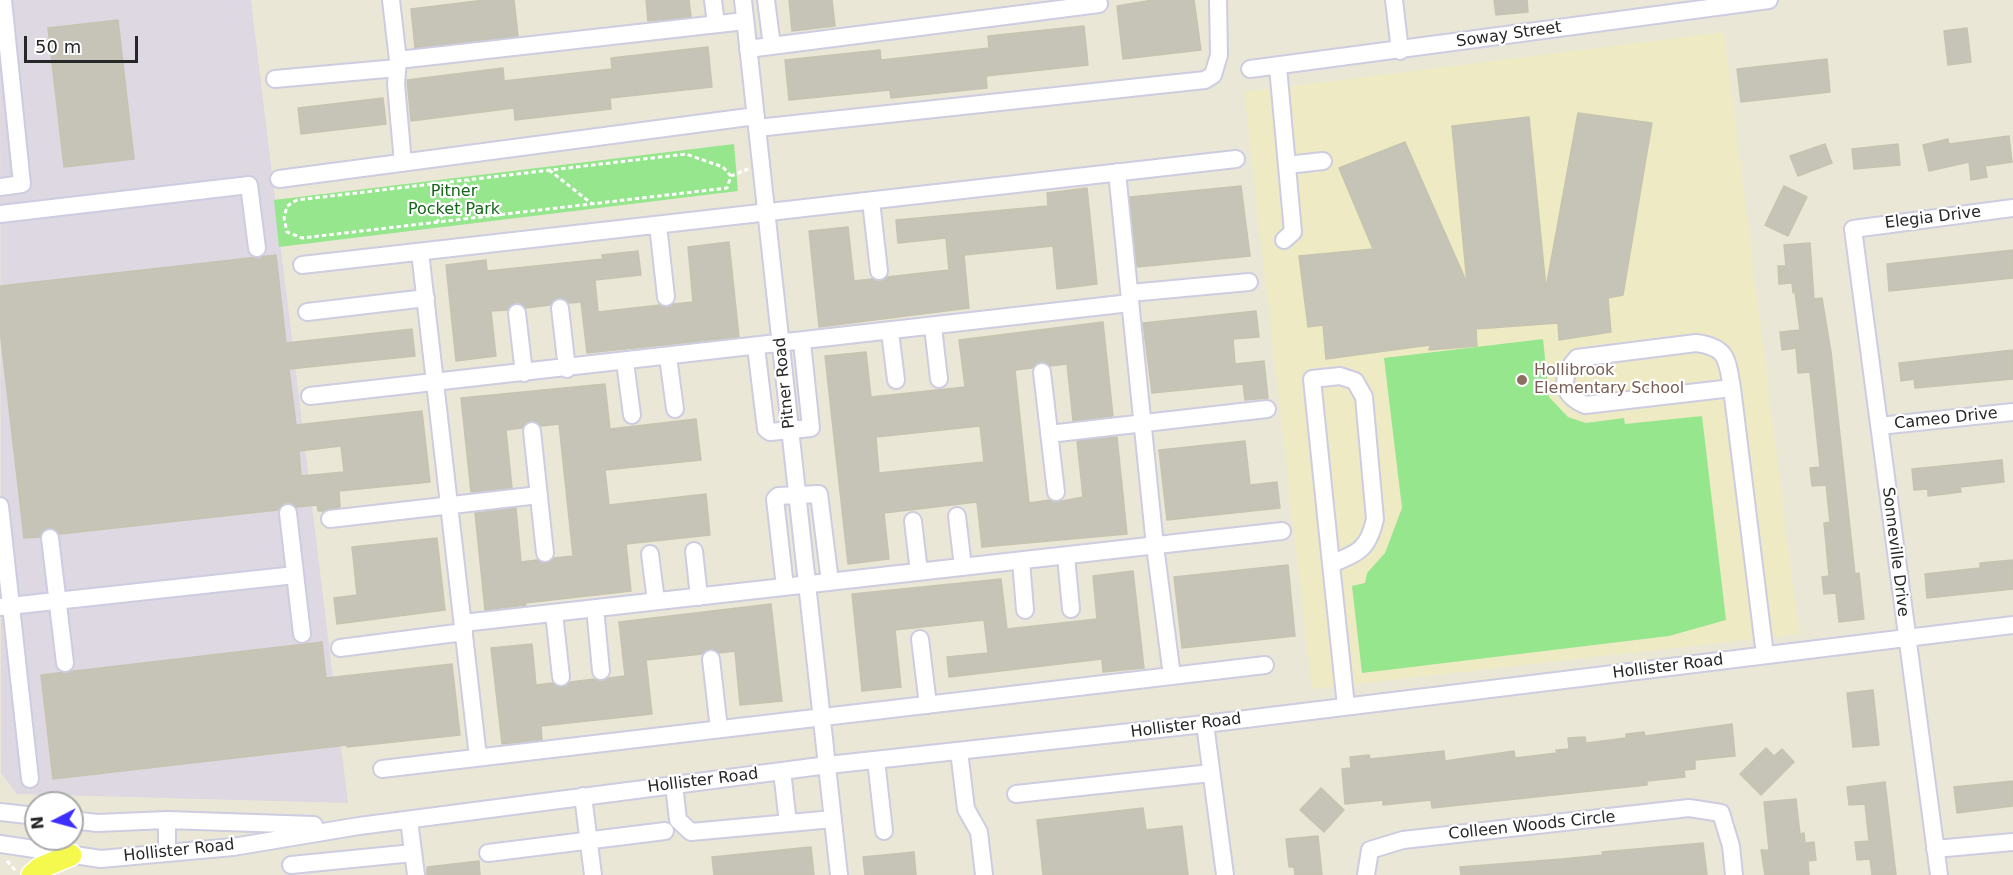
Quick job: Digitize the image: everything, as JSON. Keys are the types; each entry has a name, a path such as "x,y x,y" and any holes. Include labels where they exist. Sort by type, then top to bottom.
{"main road":[{"path":"32,875 40,868 70,855"}],"street":[{"path":"0,187 22,184 3,0"},
{"path":"391,0 398,64 396,84 403,163"},
{"path":"713,0 716,24"},
{"name":"Pitner Road","path":"743,0 839,875"},
{"path":"766,0 772,46"},
{"path":"748,49 1099,4 1098,0"},
{"path":"279,179 756,122 1204,80 1213,75 1220,55 1218,0"},
{"path":"1394,0 1400,51"},
{"name":"Soway Street","path":"1250,69 1400,51 1711,4 1769,0"},
{"path":"275,79 745,21"},
{"path":"1278,67 1293,232 1284,240"},
{"path":"302,265 1236,159"},
{"path":"1287,165 1323,161"},
{"path":"1117,172 1155,546 1172,676"},
{"path":"0,214 249,185 257,248"},
{"path":"871,201 879,271"},
{"name":"Elegia Drive","path":"1853,228 2013,208"},
{"path":"658,225 666,297"},
{"name":"Sonneville Drive","path":"1853,228 1905,636 1939,875"},
{"path":"420,252 478,758"},
{"path":"310,396 933,327 1249,282"},
{"path":"307,312 426,298"},
{"path":"560,308 567,369"},
{"path":"517,313 524,373"},
{"path":"933,327 939,380"},
{"path":"890,332 896,380"},
{"path":"756,347 766,429 770,432 811,428 802,342"},
{"path":"1732,388 1585,405 1571,399 1564,383 1568,368 1576,358 1696,343 1712,345 1726,356 1732,388 1766,655"},
{"path":"668,357 675,409"},
{"path":"625,362 632,415"},
{"path":"1042,372 1056,492"},
{"path":"1330,564 1359,553 1371,538 1375,519 1364,397 1355,381 1340,376 1312,379 1330,564 1346,705"},
{"path":"761,388 806,384"},
{"path":"1049,434 1267,409"},
{"name":"Cameo Drive","path":"1879,426 2013,412"},
{"path":"532,431 545,554"},
{"path":"785,587 775,500 778,496 819,494 830,582"},
{"path":"330,519 539,495"},
{"path":"0,506 6,607 30,779"},
{"path":"288,513 302,634"},
{"path":"957,516 963,567"},
{"path":"913,521 919,572"},
{"path":"340,648 554,613 1282,531"},
{"path":"780,543 824,537"},
{"path":"50,538 65,663"},
{"path":"694,551 699,597"},
{"path":"650,554 656,601"},
{"path":"1066,556 1071,609"},
{"path":"1021,561 1025,610"},
{"path":"6,607 295,575"},
{"path":"595,608 601,671"},
{"path":"554,613 561,677"},
{"name":"Hollister Road","path":"0,844 100,859 233,847 359,826 828,765 1205,724 1905,636 2013,625"},
{"path":"920,639 928,705"},
{"path":"711,659 719,729"},
{"path":"382,769 1265,665"},
{"path":"1205,724 1225,875"},
{"path":"959,751 966,809 979,832 984,875"},
{"path":"876,760 884,831"},
{"path":"782,771 788,823"},
{"path":"1016,794 1211,772"},
{"path":"674,785 678,820 691,832 833,819"},
{"path":"584,796 593,875"},
{"name":"Colleen Woods Circle","path":"1366,875 1370,850 1403,840 1689,808 1721,813 1731,846 1734,875"},
{"path":"0,812 24,815"},
{"path":"167,820 167,853"},
{"name":"Hollister Road","path":"84,821 167,820 359,826"},
{"path":"409,820 416,875"},
{"path":"488,853 665,831"},
{"path":"288,837 292,870 413,853"},
{"path":"1935,849 2013,842"}],"path":[{"path":"686,154 723,167 731,176 727,188 302,238 287,232 284,218 287,206 297,200 686,154"},
{"path":"731,176 761,165"},
{"path":"549,170 592,204"},
{"path":"436,222 469,180"},
{"path":"7,861 19,875"}],"shaded area":[{"path":"0,0 251,0 348,803 84,796 84,791 24,791 24,794 17,794 1,773"},
{"name":"Hollibrook Elementary School","path":"1724,32 1799,634 1312,689 1244,92"}],"green space":[{"name":"Pitner Pocket Park","path":"734,144 738,191 279,247 274,200"},
{"path":"1543,339 1549,397 1568,417 1586,423 1624,418 1625,424 1702,416 1726,620 1669,636 1362,673 1352,586 1365,583 1367,573 1385,553 1402,508 1384,358"}],"building":[{"path":"485,0 514,0 518,36 415,48 411,9"},
{"path":"646,0 689,0 691,17 648,21"},
{"path":"789,0 832,0 835,26 792,31"},
{"path":"1153,0 1194,0 1201,50 1123,59 1117,6"},
{"path":"1494,0 1527,0 1528,12 1496,15"},
{"path":"118,20 134,159 64,167 48,28"},
{"path":"1084,26 1088,65 986,76 987,88 891,98 890,90 789,100 785,60 880,50 881,60 989,48 988,36"},
{"path":"1967,28 1971,62 1948,65 1944,31"},
{"path":"708,47 712,87 610,98 611,109 515,120 514,108 411,121 407,80 503,68 504,81 612,69 611,58"},
{"path":"1827,59 1830,92 1741,102 1737,69"},
{"path":"383,98 386,124 301,134 298,108"},
{"path":"1578,113 1652,123 1623,295 1608,298 1611,332 1559,340 1558,323 1476,329 1477,346 1429,350 1430,345 1326,359 1323,325 1308,327 1299,256 1373,249 1339,168 1405,142 1467,283 1452,126 1529,117 1546,288"},
{"path":"2009,136 2012,162 1985,166 1987,177 1971,180 1969,162 1929,171 1923,145 1948,139 1949,144"},
{"path":"1825,144 1832,163 1798,176 1790,156"},
{"path":"1898,144 1900,165 1854,169 1852,149"},
{"path":"1241,186 1250,256 1137,267 1130,197"},
{"path":"1784,186 1807,197 1788,236 1765,225"},
{"path":"1087,188 1097,284 1057,289 1053,246 964,255 969,308 819,327 809,231 848,227 854,281 872,279 881,281 887,277 949,270 946,238 898,243 896,220 1048,206 1047,193"},
{"path":"729,242 739,337 587,353 581,302 569,303 559,298 550,305 526,308 516,303 507,310 491,311 496,356 456,361 446,265 486,260 487,271 603,259 602,255 638,251 641,275 595,280 598,312 660,305 667,307 693,302 688,247"},
{"path":"1810,243 1814,299 1822,298 1831,352 1855,574 1859,573 1864,619 1839,622 1836,593 1824,594 1822,577 1829,576 1824,523 1830,522 1826,485 1812,486 1810,468 1820,467 1810,372 1798,373 1796,348 1782,350 1780,332 1800,330 1792,283 1779,284 1778,266 1786,266 1784,245"},
{"path":"2013,250 2013,278 1889,291 1887,264"},
{"path":"276,255 286,343 412,329 415,356 289,369 296,425 422,411 430,482 339,491 340,507 324,511 318,511 317,505 297,507 287,503 278,510 60,534 55,529 48,528 40,537 24,538 0,330 0,286","holes":["341,446 344,472 301,476 299,451"]},
{"path":"1256,311 1259,337 1233,339 1235,364 1264,361 1268,398 1245,400 1243,384 1152,393 1143,323"},
{"path":"1103,322 1113,416 1073,421 1067,364 1050,366 1041,362 1032,368 1015,370 1029,503 1050,500 1057,502 1083,497 1077,441 1117,437 1127,534 982,547 977,502 884,513 889,559 848,564 825,356 866,352 871,397 965,387 959,340","holes":["980,426 984,462 879,473 876,437"]},
{"path":"2013,350 2013,379 1915,388 1914,379 1901,381 1899,363"},
{"path":"605,384 610,429 696,419 701,460 605,470 609,505 706,494 710,535 626,544 631,591 485,610 475,513 516,508 521,562 537,560 547,563 554,558 573,556 559,424 541,426 530,421 522,428 506,430 512,488 471,492 461,398"},
{"path":"1245,441 1250,485 1277,482 1280,508 1167,520 1159,450"},
{"path":"2002,460 2004,482 1960,487 1961,492 1928,496 1928,489 1914,490 1912,469"},
{"path":"437,538 445,610 337,624 334,598 357,595 352,547"},
{"path":"2013,560 2013,589 1927,598 1925,574 1980,568 1980,563"},
{"path":"1288,565 1295,636 1182,648 1174,577"},
{"path":"1133,571 1144,668 1103,672 1102,659 949,677 947,657 988,653 984,620 895,630 901,687 862,691 852,594 1001,579 1007,629 1097,619 1093,576"},
{"path":"771,604 782,701 740,705 735,651 719,653 709,649 702,654 646,660 652,714 541,726 542,740 502,744 491,648 532,644 536,685 553,683 562,687 570,682 595,679 603,681 625,676 619,622"},
{"path":"322,642 326,678 452,664 460,735 347,747 347,745 53,779 41,675"},
{"path":"1873,690 1879,745 1853,747 1847,693"},
{"path":"1732,724 1735,756 1695,760 1695,769 1684,770 1685,777 1647,781 1647,785 1432,808 1431,800 1383,805 1383,800 1345,804 1342,769 1351,768 1350,757 1369,755 1370,759 1444,751 1445,761 1514,751 1515,758 1557,753 1556,750 1569,749 1568,738 1585,737 1586,743 1626,738 1626,734 1644,732 1645,736"},
{"path":"1766,748 1774,756 1782,749 1794,762 1761,795 1740,774"},
{"path":"2013,781 2013,806 1957,813 1954,787"},
{"path":"1885,782 1896,875 1872,875 1870,859 1857,860 1855,842 1869,841 1865,804 1849,805 1847,787"},
{"path":"1321,788 1344,810 1324,832 1300,810"},
{"path":"1796,799 1800,834 1804,833 1805,843 1814,842 1816,860 1808,861 1809,875 1765,875 1761,850 1769,850 1764,802"},
{"path":"1143,808 1146,830 1182,826 1188,875 1043,875 1037,820"},
{"path":"1318,836 1322,875 1295,875 1294,867 1289,867 1286,839"},
{"path":"1703,843 1707,875 1461,875 1460,867 1603,855 1602,852"},
{"path":"811,847 814,875 714,875 712,857"},
{"path":"914,852 916,875 865,875 863,857"},
{"path":"479,861 480,875 427,875 427,867"}],"place":[{"name":"Hollibrook Elementary School","path":"1522,380"}]}
